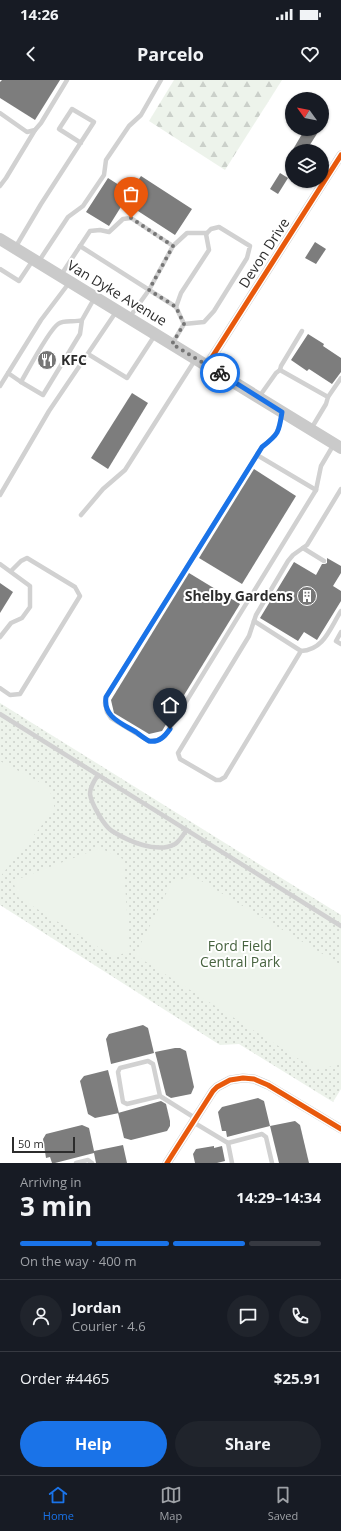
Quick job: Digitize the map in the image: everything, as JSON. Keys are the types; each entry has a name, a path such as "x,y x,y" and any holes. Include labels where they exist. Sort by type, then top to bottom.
{"main road":[{"name":"Van Dyke Avenue","path":"0,238 337,446"}],"street":[{"name":"Devon Drive","path":"207,365 341,154"},
{"path":"167,1163 213,1091 230,1080 249,1078 263,1083 341,1129"}],"lane":[{"path":"0,186 35,130 54,104 67,80"},
{"path":"0,269 19,281 68,217 83,206 104,175 106,160 129,126 141,115 161,80"},
{"path":"15,248 41,204 94,122 72,109 59,129 80,143"},
{"path":"0,113 27,132 35,130"},
{"path":"0,386 65,279 80,246 90,231 100,230 108,232 123,219 131,218 173,246"},
{"path":"130,318 149,290 173,246 187,233 207,233 211,229 219,227 250,246 247,258 214,311 204,322 184,324"},
{"path":"176,307 181,293 209,250 207,233"},
{"path":"80,246 176,307 184,324"},
{"path":"8,373 43,395 80,334 82,320 95,297"},
{"path":"0,496 49,411 117,311"},
{"path":"21,382 50,332 57,325 68,321 82,320"},
{"path":"172,344 184,324"},
{"path":"259,397 276,373 280,370 302,331"},
{"path":"88,354 126,378 156,334"},
{"path":"81,515 103,490 125,470 196,358"},
{"path":"280,370 328,397"},
{"path":"311,429 326,404 328,397 341,378"},
{"path":"282,412 280,428 276,435 262,447 106,697 106,707 111,718 150,741 158,740 165,736 316,490 321,466 337,446"},
{"path":"257,455 316,490"},
{"path":"301,651 225,777 220,780 216,780 180,759 178,753 250,636 256,615 288,561 293,555 307,545 340,492"},
{"path":"303,548 324,561"},
{"path":"0,688 10,695 20,694 80,596 75,587 27,558 21,561 11,571"},
{"path":"0,564 30,586 30,607 22,618 11,623 0,637"},
{"path":"254,621 301,651 316,648 321,644 341,611"},
{"path":"341,632 336,641 341,644"},
{"path":"0,714 341,926"},
{"path":"98,775 91,786 90,795 95,808 110,830 141,845 163,848 176,844 187,830"},
{"path":"160,1096 127,1104 123,1102 118,1072 120,1068 148,1061 153,1064 160,1096 228,1143 232,1163"},
{"path":"228,1143 262,1134 266,1137 272,1163"},
{"path":"76,1163 88,1160 92,1163"}],"green space":[{"path":"174,80 282,80 225,170 149,121"},
{"name":"Ford Field Central Park","path":"0,703 341,915 341,1089 333,1102 239,1044 220,1045 0,905"},
{"path":"0,761 49,787 55,809 0,877"},
{"path":"100,848 123,859 130,951 114,957 18,897 13,881"},
{"path":"193,876 341,965 341,1059 337,1065 316,1070 135,955 172,882"}],"building":[{"path":"2,80 60,80 35,120 0,98 0,82"},
{"path":"301,136 316,136 310,144 296,144"},
{"path":"280,173 285,176 285,183 278,194 270,189"},
{"path":"141,176 192,209 175,235 124,202 109,226 86,212 108,178 130,192"},
{"path":"315,242 326,249 316,264 305,258"},
{"path":"308,334 324,344 323,346 341,358 341,372 332,384 309,369 307,371 291,360"},
{"path":"132,393 148,403 108,469 91,458"},
{"path":"254,469 296,496 242,584 199,558"},
{"name":"Shelby Gardens","path":"327,558 341,566 341,573 333,586 341,591 341,601 317,640 304,632 298,641 260,618 294,562 316,575 322,564 327,563"},
{"path":"189,573 240,604 162,731 149,734 114,713 111,700"},
{"path":"0,583 13,592 0,613"},
{"path":"143,1025 148,1028 154,1053 111,1064 106,1039 109,1034"},
{"path":"180,1048 186,1051 194,1087 191,1094 171,1098 166,1095 155,1052"},
{"path":"108,1070 119,1113 95,1118 88,1114 80,1081 84,1076"},
{"path":"258,1098 264,1101 270,1126 227,1137 226,1131 222,1131 218,1112 222,1107"},
{"path":"161,1101 166,1104 170,1121 170,1126 167,1131 131,1140 124,1138 118,1113"},
{"path":"295,1121 300,1125 309,1163 279,1163 270,1126"},
{"path":"82,1125 89,1128 94,1151 123,1145 127,1163 96,1163 94,1153 55,1163 52,1163 50,1157 46,1158 43,1139 46,1134"},
{"path":"214,1146 214,1148 222,1146 225,1161 217,1163 195,1163 193,1154 196,1149"}],"cycle path":[{"path":"207,365 341,155"},
{"path":"167,1163 213,1091 230,1080 243,1078 254,1079 268,1085 341,1129"}],"way so far":[{"path":"131,218 173,246 149,290 176,307 184,324 172,344 220,373"}],"place":[{"name":"KFC","path":"47,360"},
{"name":"Shelby Gardens","path":"307,596"}],"route":[{"path":"170,729 165,736 158,740 150,741 111,718 107,712 105,703 106,697 262,447 276,435 280,428 282,412 220,373"}]}
